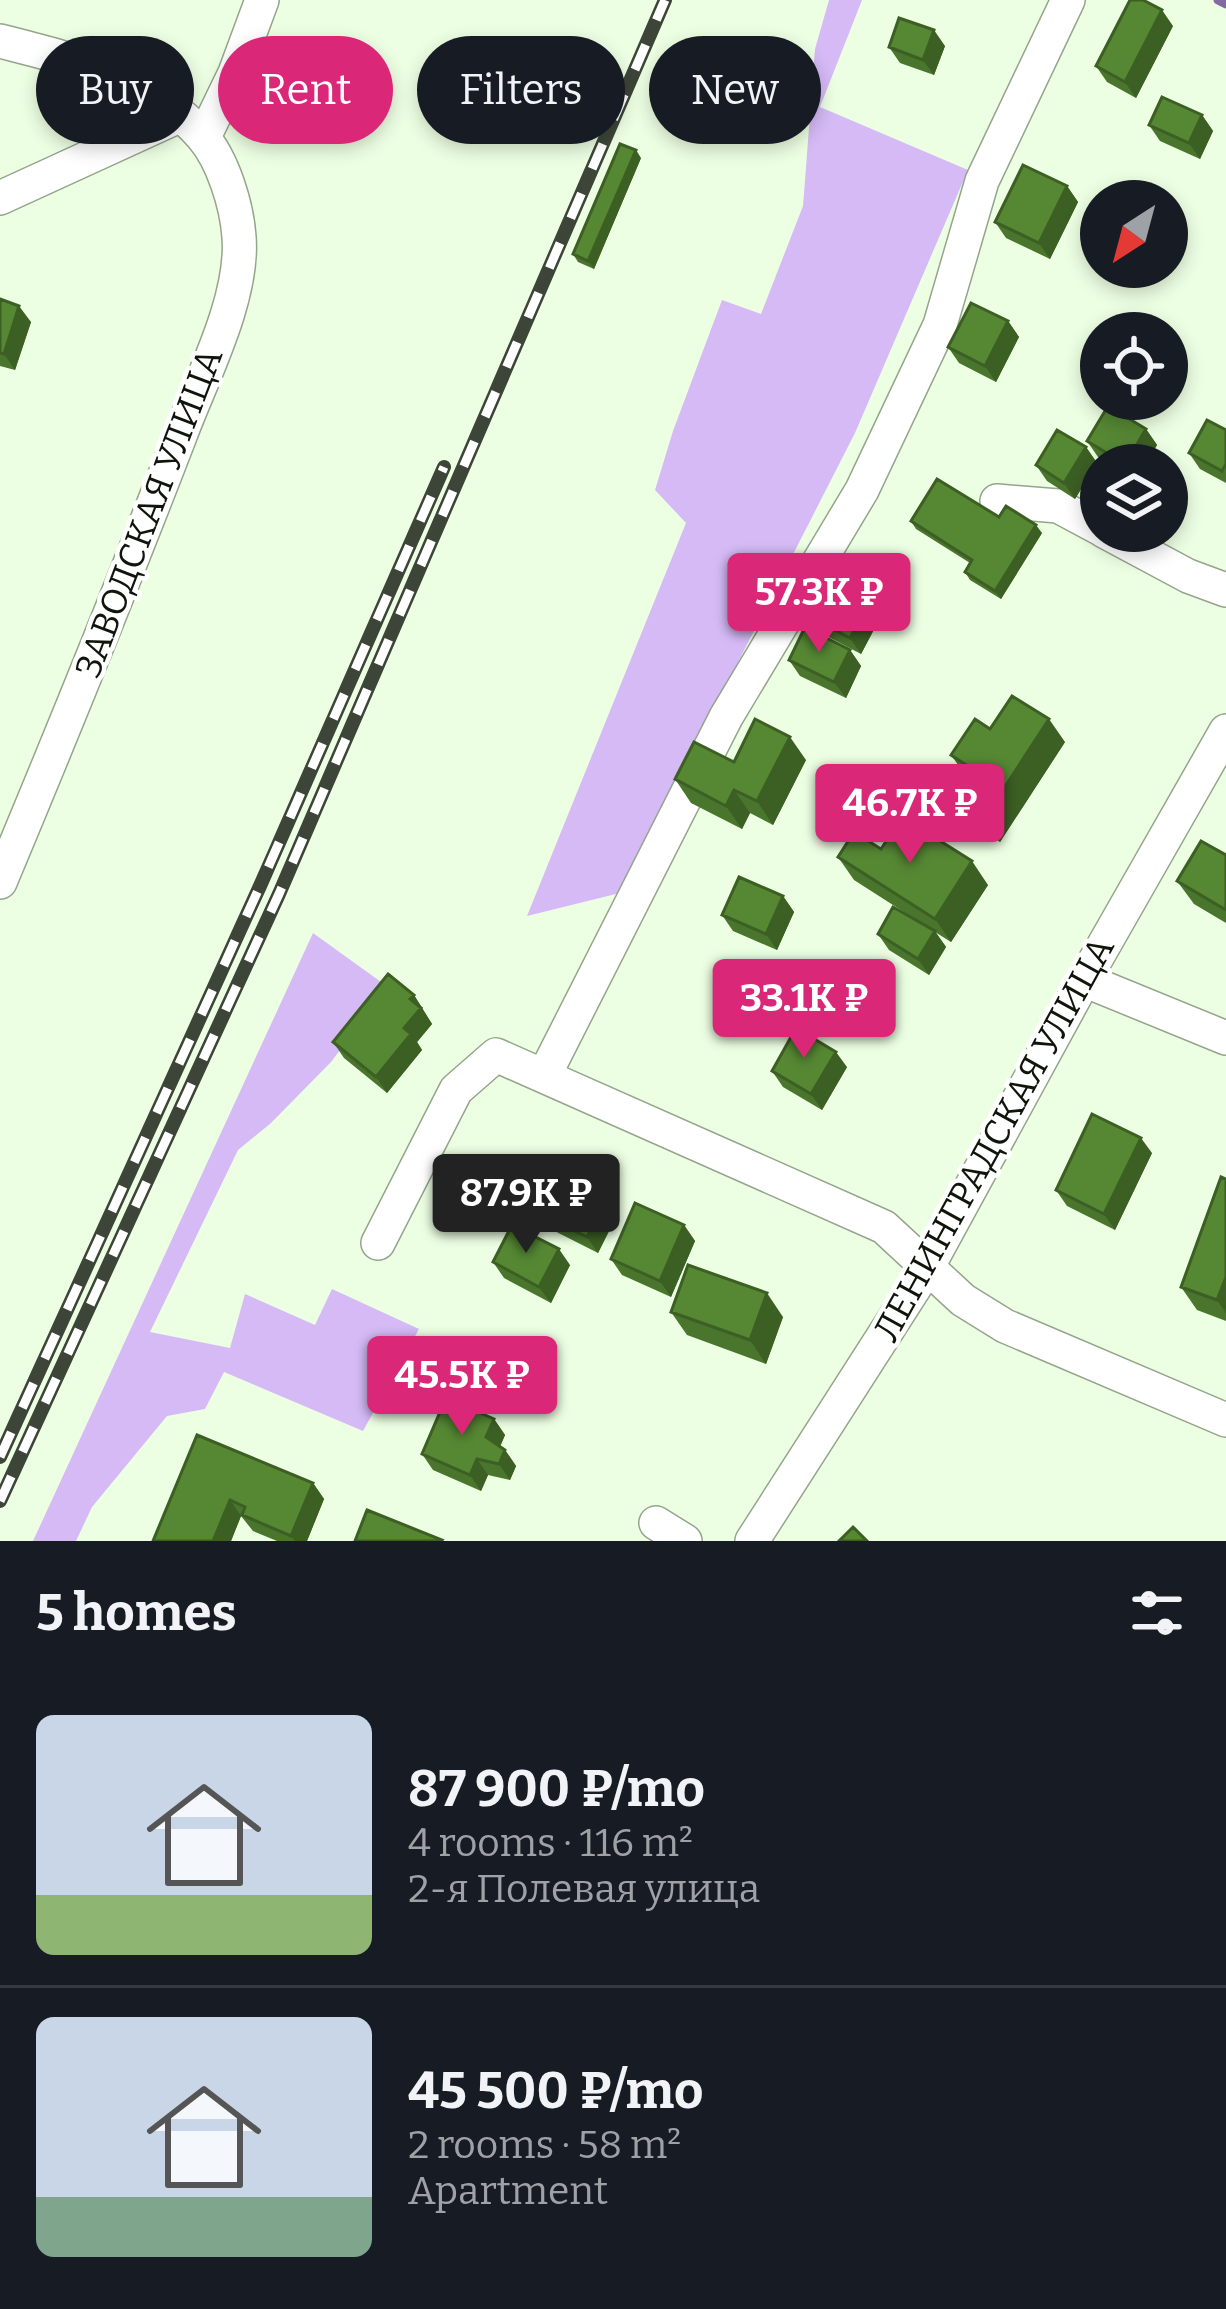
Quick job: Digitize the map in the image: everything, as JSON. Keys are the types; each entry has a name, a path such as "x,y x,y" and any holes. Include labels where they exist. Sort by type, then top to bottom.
{"street":[{"path":"545,1074 726,717 862,490 940,325 982,181 1068,0"},
{"path":"194,122 235,74 251,3"},
{"path":"0,40 36,51"},
{"name":"ЗАВОДСКАЯ УЛИЦА","path":"0,882 108,621 232,300 240,238 222,170 194,130"},
{"path":"0,198 143,144"},
{"path":"997,501 1058,506 1080,518"},
{"path":"1143,552 1188,577 1226,590"},
{"name":"ЛЕНИНГРАДСКАЯ УЛИЦА","path":"752,1541 927,1268 1226,730"},
{"path":"1084,980 1226,1038"},
{"path":"378,1243 456,1090 496,1055 884,1227 964,1300 1005,1326 1226,1420"}],"shaded area":[{"path":"829,0 862,0 821,104 821,36"},
{"path":"821,107 968,170 855,433 620,893 527,916 686,523 655,490 722,300 761,314 803,206 808,144 821,144"},
{"path":"313,933 388,987 331,1062 238,1150 150,1332 230,1348 245,1294 315,1325 332,1289 419,1329 363,1431 224,1372 205,1409 167,1416 92,1507 76,1541 33,1541"}],"building":[{"path":"1130,0 1143,0 1162,10 1125,82 1096,66"},
{"path":"899,18 934,30 923,60 889,47"},
{"path":"1162,97 1202,115 1189,143 1149,125"},
{"path":"620,144 636,150 588,261 573,254"},
{"path":"1023,165 1067,186 1039,243 995,222"},
{"path":"0,299 19,306 4,354 0,353"},
{"path":"971,303 1008,321 985,366 948,347"},
{"path":"1100,420 1131,420 1146,429 1137,444 1087,441"},
{"path":"1207,420 1226,430 1222,471 1189,453"},
{"path":"1057,430 1081,444 1080,457 1064,483 1036,465"},
{"path":"937,479 999,517 1006,506 1036,525 995,591 965,572 972,560 911,521"},
{"path":"828,582 868,604 850,638 810,617"},
{"path":"805,627 850,650 834,682 789,660"},
{"path":"1012,696 1049,719 984,819 952,798 971,768 951,755 975,719 990,729"},
{"path":"755,719 790,737 757,801 734,790 726,806 675,779 694,742 734,762"},
{"path":"902,817 972,861 935,919 838,857 854,832 881,849"},
{"path":"1201,841 1226,855 1226,910 1177,881"},
{"path":"739,877 783,896 766,934 722,915"},
{"path":"893,907 935,931 918,959 878,934"},
{"path":"388,974 414,995 410,999 421,1008 404,1028 411,1034 376,1077 333,1042"},
{"path":"796,1028 836,1052 811,1094 772,1071"},
{"path":"1092,1114 1141,1138 1104,1214 1056,1190"},
{"path":"527,1166 603,1205 587,1237 510,1198"},
{"path":"1221,1177 1226,1179 1226,1277 1217,1300 1181,1287"},
{"path":"635,1203 684,1225 660,1281 611,1259"},
{"path":"512,1225 559,1249 539,1287 493,1262"},
{"path":"688,1265 767,1293 750,1340 671,1312"},
{"path":"446,1398 494,1419 486,1437 505,1450 499,1464 477,1459 470,1475 422,1454"},
{"path":"197,1435 313,1483 291,1536 242,1515 245,1507 230,1500 213,1541 153,1541"},
{"path":"367,1510 442,1540 355,1541"},
{"path":"853,1527 867,1541 839,1541"}],"waterway":[{"path":"1218,0 1226,4"}],"railway":[{"path":"0,1501 279,894 665,0"},
{"path":"0,1457 444,467"}]}
